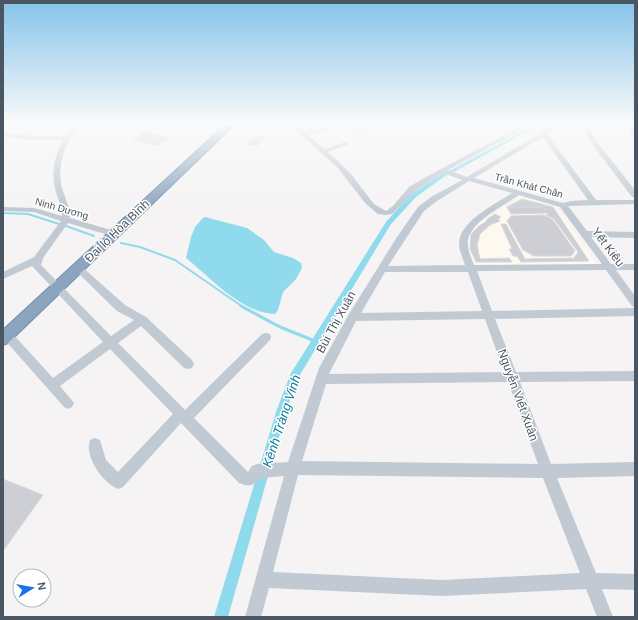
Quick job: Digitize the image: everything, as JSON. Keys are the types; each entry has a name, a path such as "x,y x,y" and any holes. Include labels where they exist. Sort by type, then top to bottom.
{"highway":[{"name":"Đại lộ Hòa Bình","path":"5,337 200,152"}],"street":[{"path":"3,276 36,260 66,220 65,209 57,177 60,152"},
{"path":"323,152 349,177 370,204 379,211 387,213 392,211 406,194 443,171 478,152"},
{"name":"Bùi Thị Xuân","path":"253,617 287,469 325,368 353,317 400,239 421,209 434,199 469,180 515,152"},
{"path":"557,152 593,202"},
{"path":"601,152 635,195"},
{"name":"Trần Khát Chân","path":"443,171 469,180 563,205 593,202 635,202"},
{"name":"Nguyễn Viết Xuân","path":"518,193 478,220 468,230 464,239 464,246 547,471 605,617"},
{"name":"Yết Kiêu","path":"563,205 635,303"},
{"name":"Ninh Dương","path":"3,209 28,209 115,234"},
{"path":"583,234 635,235"},
{"path":"36,260 36,266 244,478 251,478 258,472 287,469 547,471 635,470"},
{"path":"382,269 635,266"},
{"path":"78,268 121,308 142,320 188,364"},
{"path":"353,317 635,312"},
{"path":"52,385 142,320"},
{"path":"5,337 68,403"},
{"path":"95,445 100,464 118,482 183,416 266,337"},
{"path":"322,379 635,376"},
{"path":"262,580 442,588 590,580 635,582"}],"shaded area":[{"path":"521,197 556,207 598,265 474,265 469,254 469,235 480,222"}],"water":[{"path":"205,217 247,228 264,240 274,252 293,258 301,263 302,268 296,279 283,292 278,310 275,314 250,308 238,301 186,258 195,227"}],"building":[{"path":"522,199 553,207 589,261 521,262 517,256 513,256 509,249 512,249 501,224 506,224 525,259 574,258 578,252 554,219 546,215 548,214 543,207 507,207"},
{"path":"507,207 543,207 548,213 511,214"},
{"path":"495,214 501,217 498,219 500,221 490,225 480,234 477,245 480,259 509,258 512,262 476,262 470,249 471,234"},
{"path":"544,215 553,220 575,251 571,256 534,256 523,250 507,221 511,216"},
{"path":"3,479 43,495 3,551"}],"waterway":[{"name":"Kênh Tràng Vinh","path":"452,171 487,152"},
{"name":"Kênh Tràng Vinh","path":"221,617 282,409 294,376 388,223 414,196 428,184 445,174"},
{"path":"3,213 28,214 59,224"},
{"path":"66,226 94,236"},
{"path":"121,243 140,247 175,260 243,307"},
{"path":"241,306 280,327 315,341"}]}
